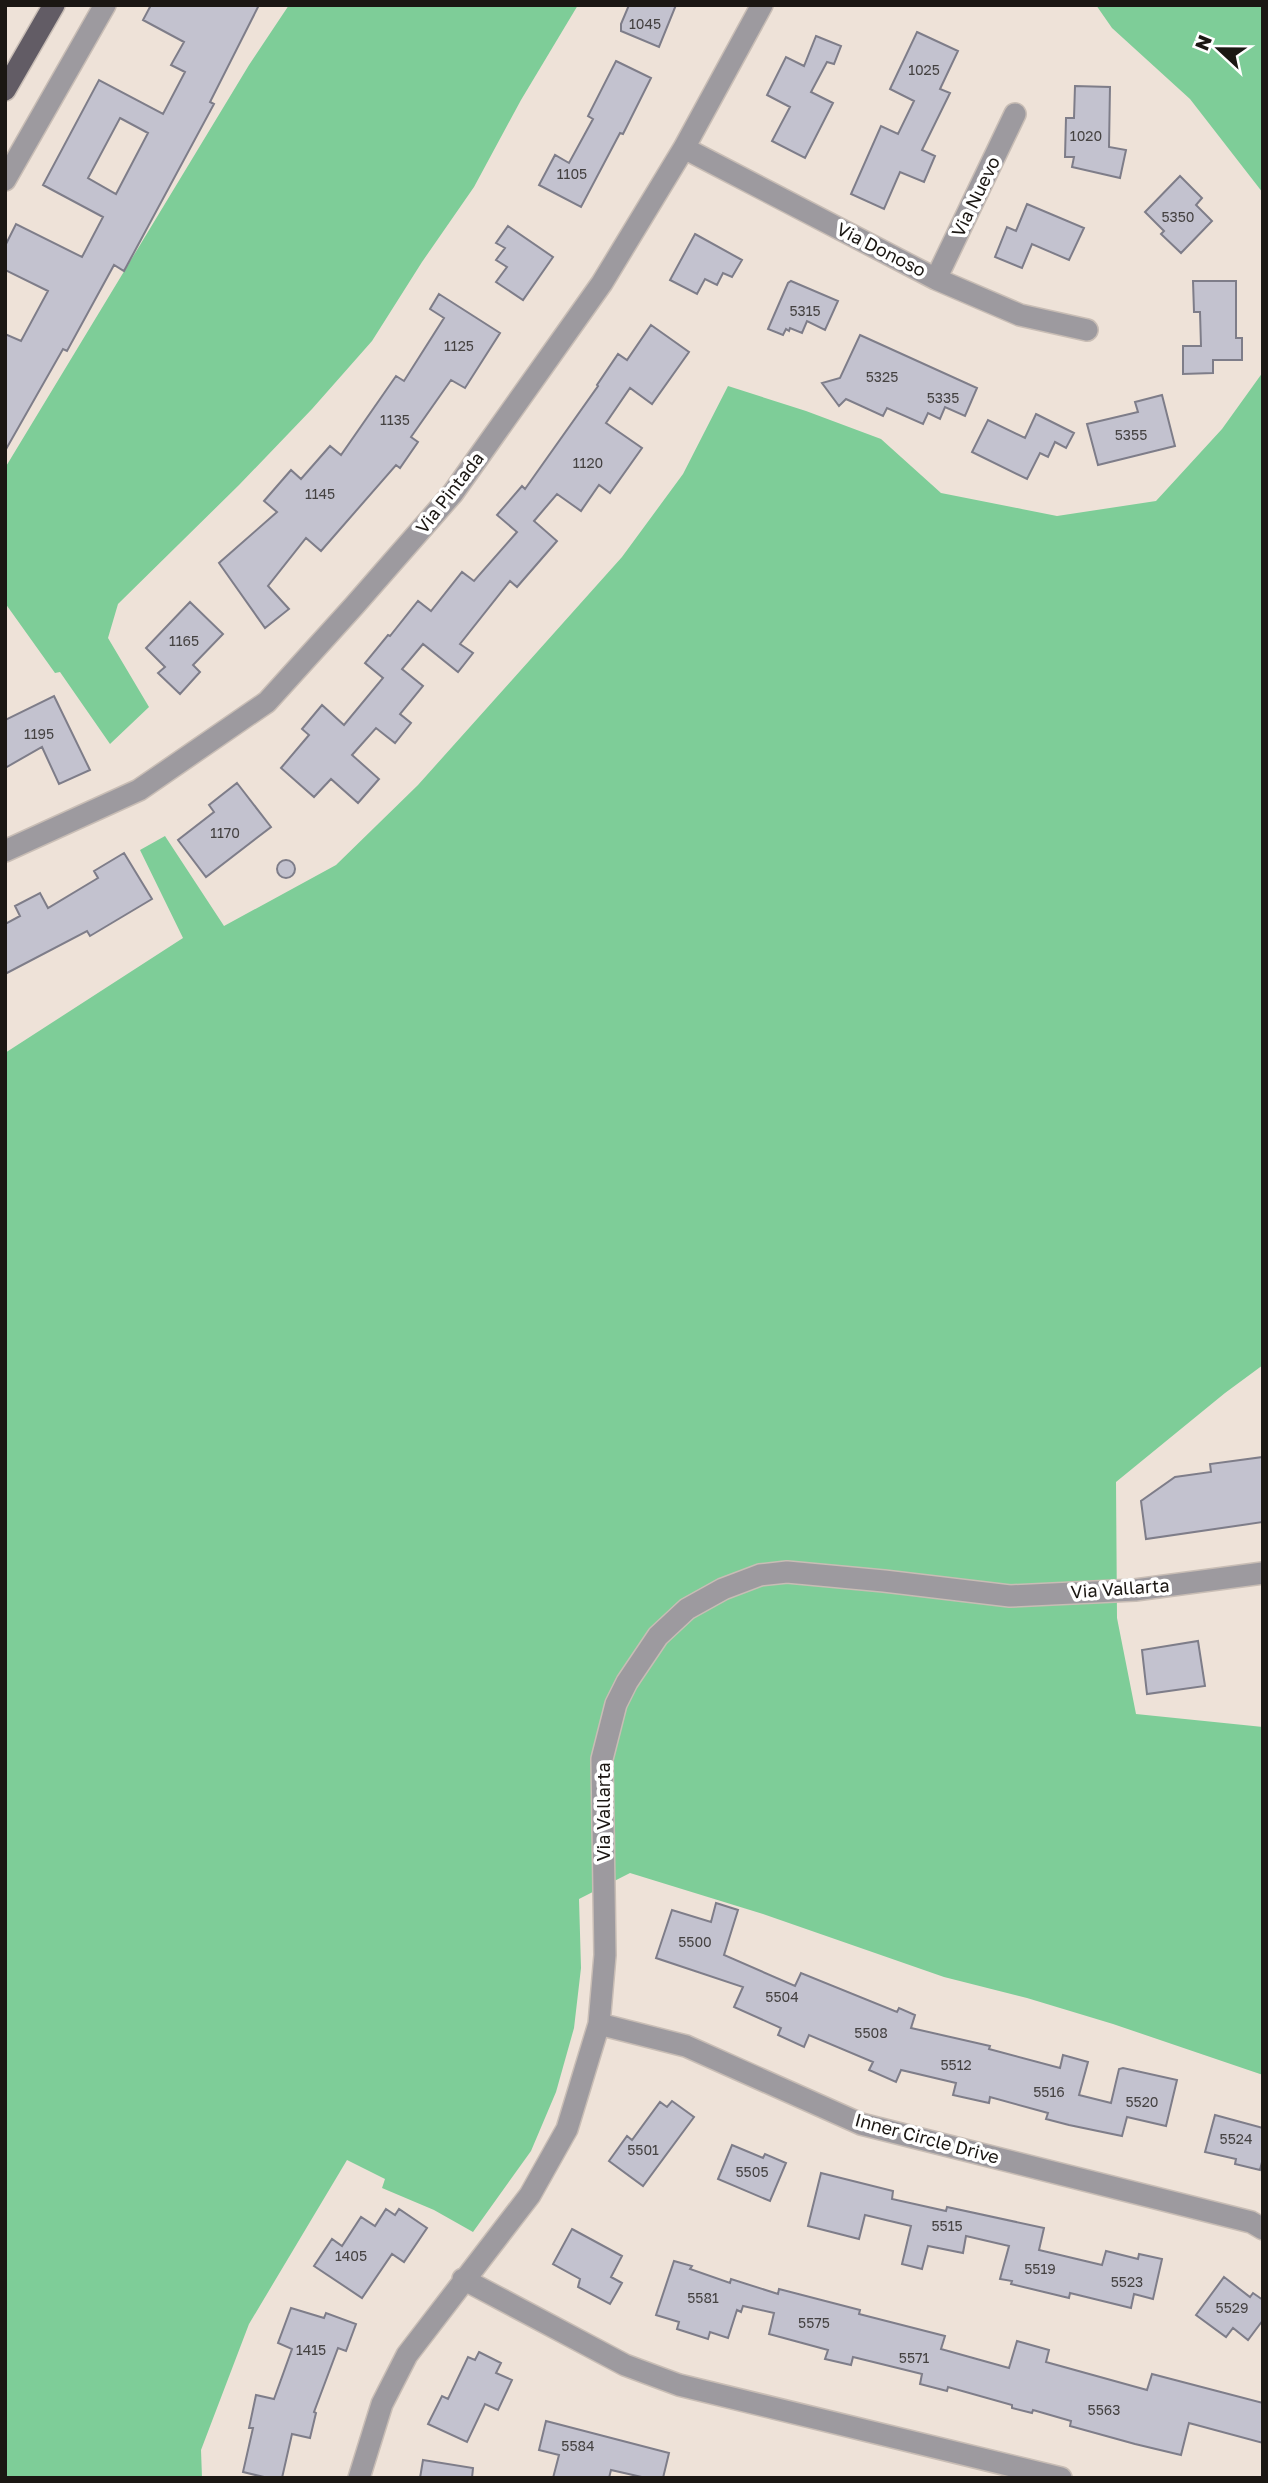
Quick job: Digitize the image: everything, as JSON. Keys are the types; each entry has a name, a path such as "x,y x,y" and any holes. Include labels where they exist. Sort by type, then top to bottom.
{"main road":[{"path":"5,90 54,5"}],"street":[{"path":"5,180 105,5"},
{"name":"Via Pintada","path":"5,851 139,790 267,702 453,493 602,283 684,148 762,5"},
{"name":"Via Nuevo","path":"936,279 1015,114"},
{"name":"Via Donoso","path":"684,148 936,279 1020,315 1087,330"},
{"name":"Via Vallarta","path":"359,2478 382,2404 407,2355 530,2195 567,2129 599,2024 605,1955 602,1759 616,1704 627,1682 658,1636 687,1609 723,1589 760,1575 794,1572 1010,1596 1135,1590 1263,1573"},
{"name":"Inner Circle Drive","path":"599,2024 686,2046 861,2124 1251,2222 1263,2229"},
{"path":"463,2279 625,2365 679,2385 1061,2478"}],"green space":[{"path":"289,5 578,5 521,100 474,187 372,341 239,485 118,604 108,638 149,707 110,744 60,672 55,673 5,603 5,468 249,65"},
{"path":"1096,5 1263,5 1263,193 1190,99 1112,28"},
{"path":"1263,372 1263,1365 1116,1482 1117,1618 1136,1714 1263,1727 1263,2075 1113,2024 944,1977 763,1914 630,1873 579,1899 581,1968 574,2028 556,2092 531,2151 473,2232 434,2210 382,2188 385,2179 347,2160 249,2324 201,2450 202,2478 5,2478 5,1053 183,938 140,850 165,836 224,926 336,865 418,785 622,557 683,474 728,386 881,439 941,493 1057,516 1156,501 1222,429"}],"building":[{"path":"151,5 259,5 210,102 214,104 124,271 114,265 67,351 63,349 5,451 5,334 21,341 48,291 5,270 5,246 16,224 82,257 103,217 43,185 99,80 163,114 185,72 171,65 184,42 143,20","holes":["120,118 148,133 116,194 88,178"]},
{"path":"629,5 676,5 659,47 621,31"},
{"path":"917,32 958,51 940,89 950,93 922,150 935,156 924,182 900,172 884,209 851,194 881,126 898,134 914,101 890,89"},
{"path":"816,36 841,46 834,64 827,62 811,92 833,103 805,158 772,141 790,107 767,95 786,57 804,66"},
{"path":"616,61 651,78 581,207 539,185 555,155 569,163 593,119 588,116"},
{"path":"1075,86 1110,87 1109,147 1126,150 1120,178 1072,167 1074,157 1065,157 1066,118 1074,118"},
{"path":"1180,176 1202,198 1196,205 1212,221 1181,253 1161,234 1164,231 1145,212"},
{"path":"1027,204 1084,228 1069,260 1032,244 1022,268 995,257 1007,227 1016,231"},
{"path":"508,226 553,257 523,300 496,282 507,267 496,260 505,248 496,243"},
{"path":"695,234 742,260 732,277 723,273 717,285 705,279 697,294 670,280"},
{"path":"791,281 838,301 825,330 807,321 802,333 790,328 789,331 786,329 783,335 768,329"},
{"path":"1193,281 1236,281 1236,338 1242,338 1242,360 1213,360 1213,373 1183,374 1183,346 1201,346 1200,312 1194,312"},
{"path":"439,294 500,333 465,388 451,380 411,437 418,442 400,468 396,465 321,551 306,538 268,586 289,609 265,628 219,563 277,512 264,501 291,470 301,479 330,446 341,455 396,376 404,381 444,318 430,309"},
{"path":"651,325 689,352 652,404 630,388 606,423 642,448 610,493 599,485 581,511 557,494 534,521 557,541 517,587 510,581 460,644 473,653 458,672 423,644 402,669 423,686 400,714 411,723 395,743 376,728 352,755 379,779 358,803 331,779 314,797 281,768 309,735 302,729 322,705 344,725 383,678 365,663 418,601 431,611 462,572 474,581 517,532 497,515 522,486 525,489 618,354 627,360"},
{"path":"860,335 977,388 965,416 945,407 940,419 928,413 923,424 887,408 883,416 846,399 839,406 822,383 840,378"},
{"path":"1162,395 1175,446 1098,465 1087,424 1138,412 1135,402"},
{"path":"1036,414 1074,433 1066,448 1055,442 1048,457 1040,453 1027,479 972,452 988,420 1025,438"},
{"path":"190,602 223,634 193,665 200,672 180,694 158,673 165,667 146,648"},
{"path":"54,696 90,770 59,784 42,747 5,768 5,720"},
{"path":"237,783 271,827 206,877 178,840 214,812 209,805"},
{"path":"124,853 152,899 90,936 87,931 5,974 5,924 20,916 15,906 40,893 48,908 98,878 94,871"},
{"path":"286,860 292,863 295,869 292,875 286,878 280,875 277,869 280,863"},
{"path":"1263,1457 1263,1522 1146,1539 1141,1501 1175,1477 1211,1472 1210,1464"},
{"path":"1198,1641 1205,1686 1147,1694 1142,1650"},
{"path":"716,1903 738,1910 724,1955 795,1986 801,1973 897,2012 899,2008 915,2015 911,2028 990,2046 989,2049 1060,2068 1063,2055 1088,2062 1079,2095 1111,2103 1119,2069 1177,2080 1166,2126 1127,2117 1122,2136 1069,2125 1046,2119 1048,2113 990,2097 989,2103 953,2095 956,2083 901,2070 896,2082 869,2070 873,2062 809,2035 804,2047 778,2035 781,2028 734,2007 743,1987 656,1958 672,1910 711,1922"},
{"path":"672,2101 694,2117 643,2186 609,2161 627,2136 632,2140 660,2102 667,2107"},
{"path":"1215,2115 1263,2128 1263,2158 1260,2170 1235,2164 1236,2159 1205,2152"},
{"path":"732,2145 763,2158 765,2154 786,2163 770,2201 718,2179"},
{"path":"821,2173 893,2191 892,2199 946,2211 947,2207 1044,2228 1039,2250 1102,2265 1106,2251 1138,2259 1139,2254 1162,2259 1153,2299 1134,2294 1131,2308 1070,2293 1069,2298 1011,2284 1012,2281 1000,2279 1009,2246 966,2236 963,2253 928,2246 922,2269 902,2264 911,2226 865,2215 859,2239 808,2226"},
{"path":"386,2209 395,2215 399,2209 427,2228 404,2262 392,2254 362,2298 314,2266 332,2239 342,2246 361,2217 375,2226"},
{"path":"572,2229 622,2256 611,2277 622,2283 610,2304 578,2287 580,2279 553,2264"},
{"path":"674,2261 730,2283 731,2279 778,2294 779,2289 860,2310 859,2314 945,2336 941,2349 1009,2368 1017,2341 1049,2350 1046,2362 1147,2390 1152,2374 1263,2403 1263,2443 1189,2423 1181,2455 1135,2444 1070,2426 1071,2421 1033,2410 1032,2413 1012,2408 1012,2405 948,2387 947,2391 920,2384 922,2374 853,2357 851,2365 825,2359 828,2350 769,2334 774,2313 743,2306 741,2312 737,2310 728,2338 710,2332 708,2339 677,2329 679,2322 656,2315"},
{"path":"1224,2277 1250,2297 1253,2293 1263,2300 1263,2320 1248,2340 1233,2328 1226,2337 1196,2315"},
{"path":"291,2308 324,2318 326,2313 356,2324 346,2351 338,2348 314,2412 316,2413 310,2438 292,2434 282,2478 268,2478 243,2472 253,2428 249,2428 256,2395 274,2399 292,2349 278,2343"},
{"path":"479,2352 501,2363 496,2373 512,2380 498,2410 485,2404 467,2442 428,2424 442,2396 448,2399 468,2357 475,2360"},
{"path":"546,2421 669,2453 663,2478 646,2478 611,2470 609,2478 553,2478 559,2455 539,2450"},
{"path":"423,2460 473,2468 472,2478 420,2478"}]}
